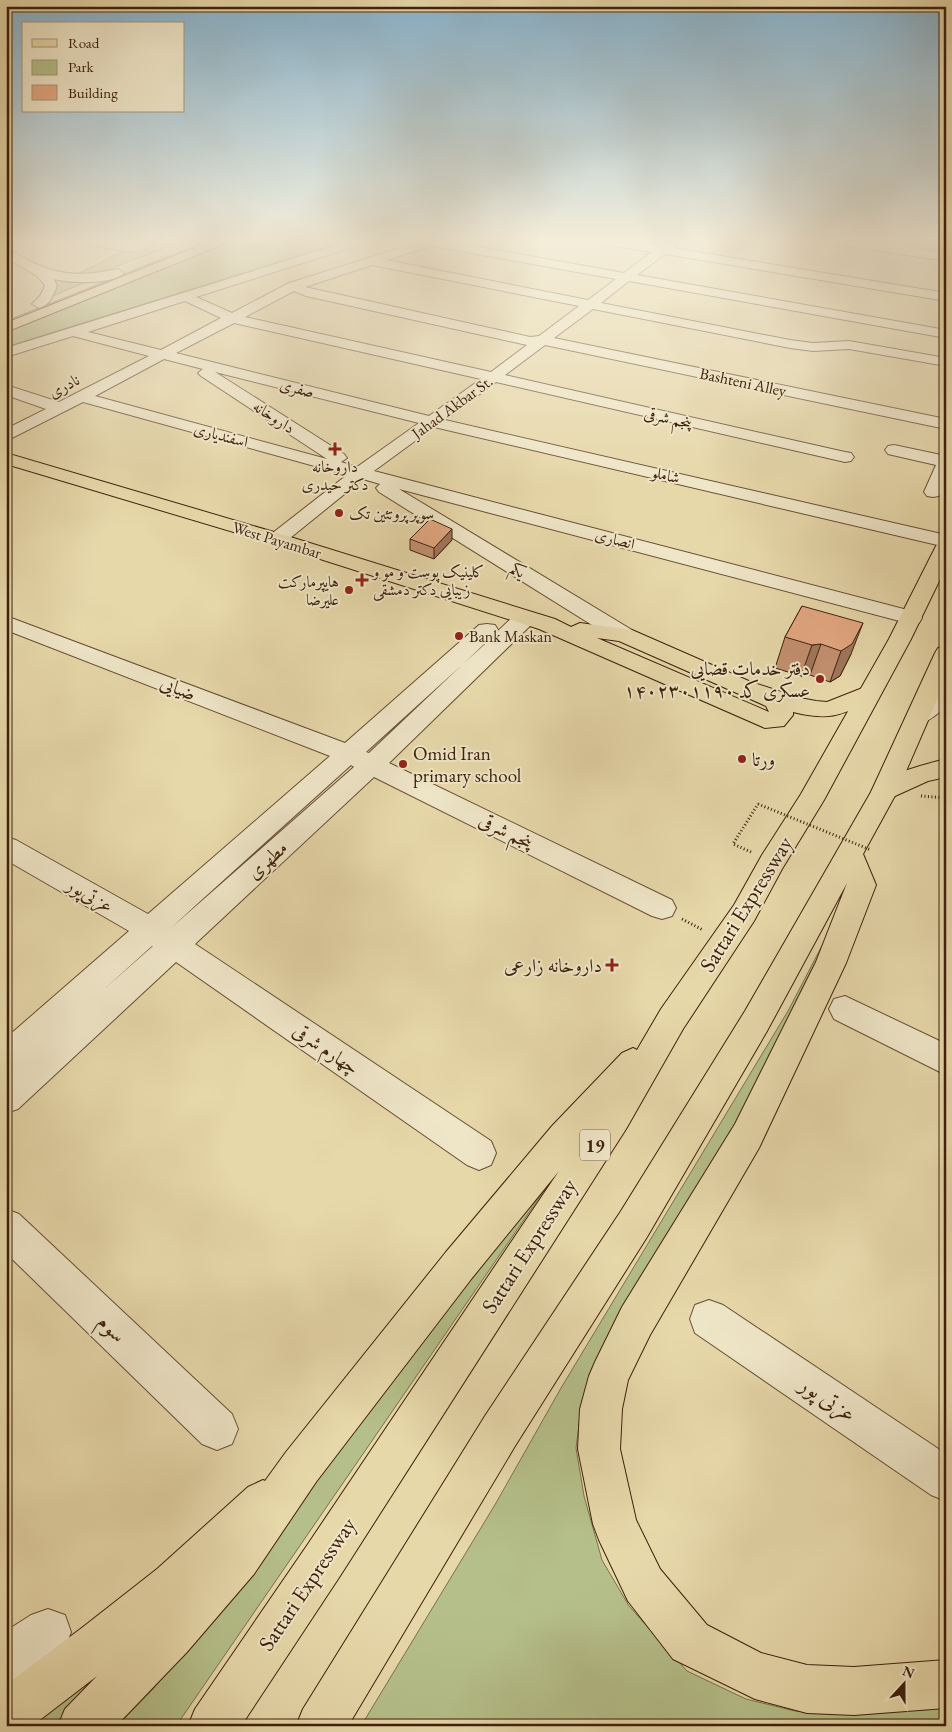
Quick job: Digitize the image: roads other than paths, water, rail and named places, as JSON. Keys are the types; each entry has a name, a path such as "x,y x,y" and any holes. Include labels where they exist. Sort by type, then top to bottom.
{"main road":[{"path":"6,328 26,320"},
{"name":"West Payambar","path":"6,458 526,618 765,720 776,720 781,715 781,707 774,701 624,635 526,618"},
{"name":"Sattari Expressway","path":"212,1726 324,1560 614,1118 672,1019 725,941 812,800 911,618 946,546"},
{"path":"320,1726 500,1431 634,1224 756,1021 861,852 884,792 946,653"},
{"name":"West Payambar","path":"743,687 796,705 823,710 842,706 870,692"},
{"path":"884,792 921,774 946,768"},
{"path":"861,852 862,885 830,963 747,1136 636,1321 609,1376 601,1409 599,1449 615,1524 644,1585 690,1642 755,1675 807,1689 854,1690 946,1684"},
{"path":"82,1726 170,1635 238,1558 301,1467 459,1265 564,1138 672,1019"},
{"path":"6,1715 174,1585 301,1467"}],"street":[{"path":"6,353 111,320"},
{"name":"نادری","path":"6,436 228,320"},
{"name":"پنجم شرقی","path":"240,320 492,379 845,457"},
{"name":"Bashteni Alley","path":"436,320 946,424"},
{"name":"Jahad Akbar St.","path":"277,540 360,472 492,379 569,320"},
{"path":"665,320 790,344 813,347 849,345 946,362"},
{"path":"866,320 946,334"},
{"name":"صفری","path":"72,332 433,422"},
{"path":"48,340 75,348"},
{"path":"121,361 139,367"},
{"name":"داروخانه","path":"188,362 360,472"},
{"path":"6,390 60,408"},
{"name":"اسفندیاری","path":"82,397 360,472"},
{"name":"شاملو","path":"433,422 946,541"},
{"path":"894,450 946,461 933,492"},
{"name":"انصاری","path":"360,472 911,618"},
{"name":"یکم","path":"360,472 624,635"},
{"name":"مطهری","path":"6,1059 161,937 361,760 526,618"},
{"name":"ضیایی","path":"6,622 361,760"},
{"path":"919,716 944,696 946,692"},
{"name":"پنجم شرقی","path":"361,760 662,908"},
{"name":"عزتی‌پور","path":"6,847 161,937"},
{"name":"مطهری","path":"6,1098 161,937"},
{"name":"چهارم شرقی","path":"161,937 478,1153"},
{"path":"845,1009 946,1060"},
{"name":"سوم","path":"6,1227 217,1429"},
{"name":"عزتی پور","path":"710,1319 946,1480"},
{"path":"6,1659 48,1632"}],"place":[{"name":"داروخانه دکتر حیدری","path":"335,449"},
{"name":"سوپر پروتئین تک","path":"339,513"},
{"name":"کلینیک پوست و مو و زیبایی دکتر دمشقی","path":"362,580"},
{"name":"هایپرمارکت علیرضا","path":"349,590"},
{"name":"Bank Maskan","path":"459,636"},
{"name":"دفتر خدمات قضایی عسکری کد ۱۴۰۲۳۰۱۱۹۰","path":"820,679"},
{"name":"ورتا","path":"742,759"},
{"name":"Omid Iran primary school","path":"403,764"},
{"name":"داروخانه زارعی","path":"612,965"}]}
